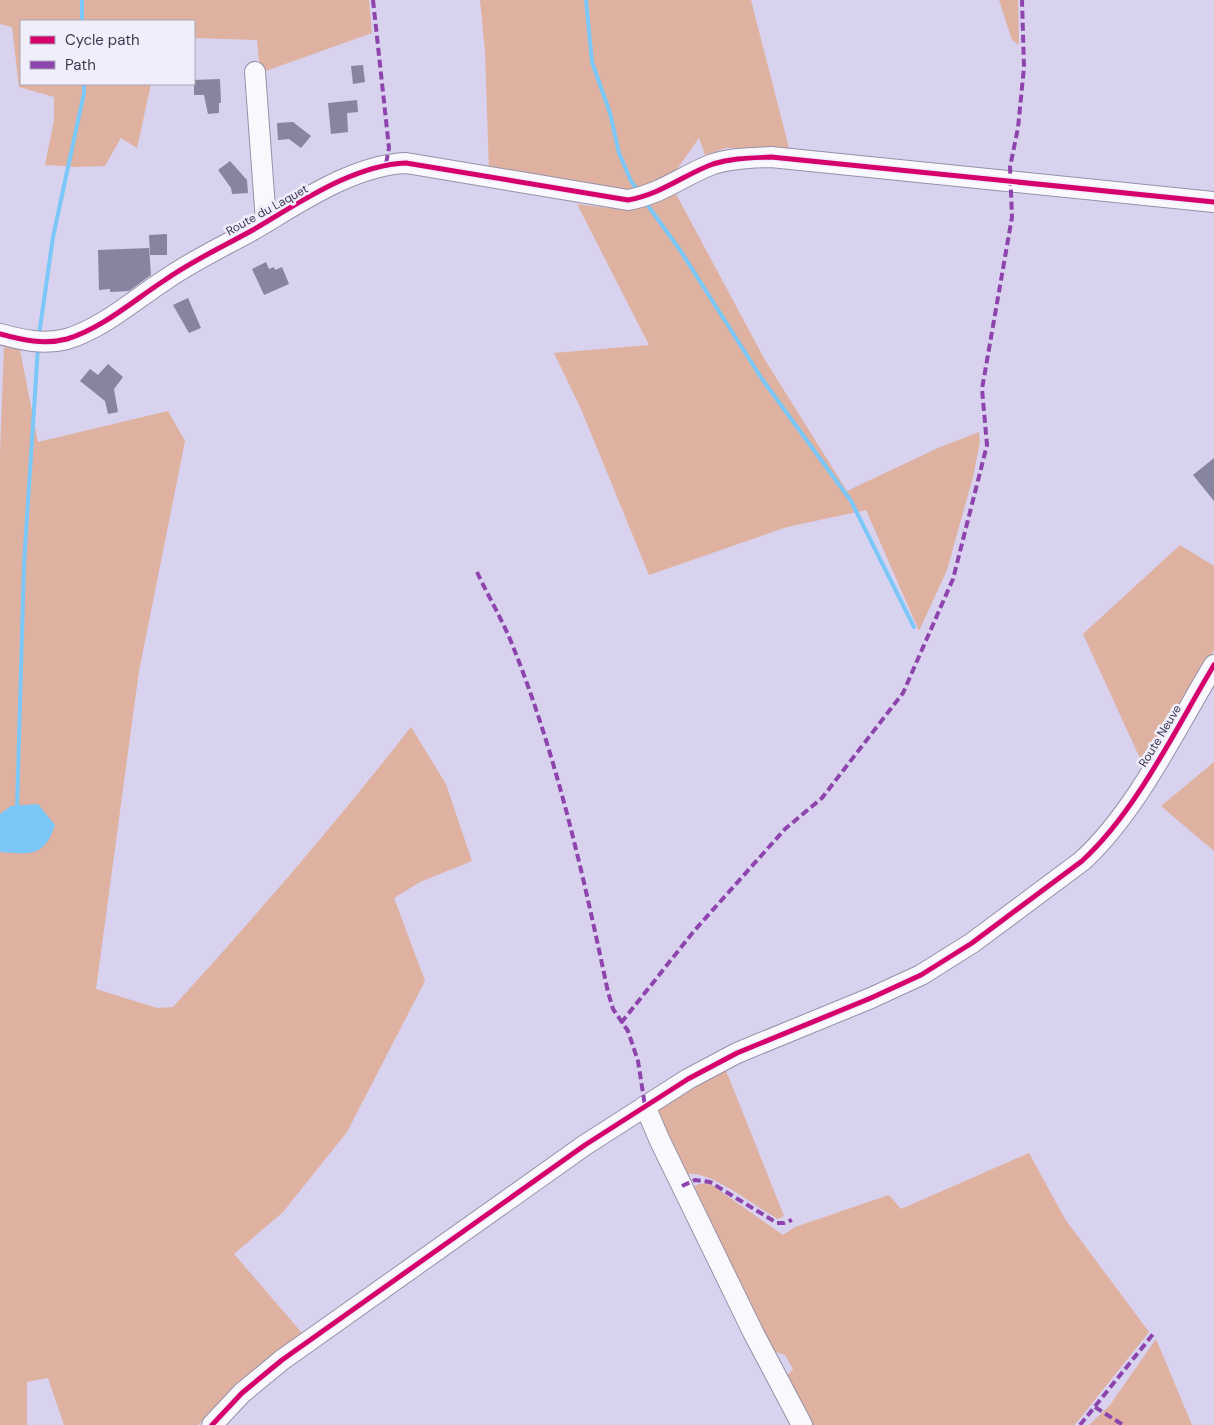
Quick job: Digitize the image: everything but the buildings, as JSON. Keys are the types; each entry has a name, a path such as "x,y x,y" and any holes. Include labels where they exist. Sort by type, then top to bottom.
{"street":[{"path":"255,72 266,222"},
{"name":"Route du Laquet","path":"0,334 28,342 43,342 67,339 91,330 187,265 360,173 386,164 406,163 628,200 650,195 705,168 743,158 771,157 1214,202"},
{"name":"Route Neuve","path":"212,1425 254,1382 308,1340 585,1145 688,1078 737,1053 871,998 941,963 999,924 1082,861 1095,849 1122,817 1214,665"},
{"path":"645,1106 660,1141 745,1315 802,1425"}],"shaded area":[{"path":"0,0 369,0 372,33 260,73 257,40 195,38 195,20 20,20 20,85 151,85 137,148 121,138 105,166 77,167 45,165 54,120 54,97 19,87 12,27 0,24"},
{"path":"480,0 751,0 789,148 726,148 705,155 699,138 675,172 649,186 626,191 489,172 485,51"},
{"path":"999,0 1018,0 1019,45 1012,40"},
{"path":"676,194 765,360 847,491 938,448 979,432 980,442 973,477 947,570 919,631 866,510 787,527 649,575 581,409 554,353 649,345 577,204 616,208 639,206"},
{"path":"4,347 20,350 38,442 168,411 185,441 139,671 96,989 157,1008 173,1007 295,869 411,727 446,784 472,861 420,882 394,898 425,981 347,1132 283,1212 234,1254 302,1333 226,1397 198,1425 64,1425 48,1378 27,1382 27,1425 0,1425 0,453"},
{"path":"1180,545 1214,566 1214,650 1144,767 1083,634"},
{"path":"1214,762 1214,851 1161,806"},
{"path":"725,1068 784,1216 778,1219 709,1178 688,1174 677,1165 660,1123 658,1112 663,1102"},
{"path":"1029,1153 1065,1219 1149,1332 1078,1421 1074,1425 808,1425 785,1378 793,1369 785,1355 773,1351 691,1188 699,1184 709,1183 783,1235 795,1227 889,1195 901,1209"},
{"path":"1156,1339 1192,1425 1089,1425 1110,1405"}],"water":[{"path":"38,804 55,825 46,843 35,852 0,852 0,814 11,806"}],"waterway":[{"path":"82,0 82,20"},
{"path":"586,0 592,62 610,113 619,153 631,181 638,191"},
{"path":"39,335 53,237 84,93 84,85"},
{"path":"646,203 680,250 762,379 851,501 914,627"},
{"path":"17,809 24,564 38,347"}],"marked path":[{"path":"373,0 389,148 386,164"},
{"path":"621,1023 694,931 785,829 822,798 903,693 953,579 987,445 982,389 1012,217 1010,167 1018,128 1024,67 1022,0"},
{"path":"477,572 512,644 556,772 579,860 608,992 613,1009 628,1031 638,1061 645,1106"},
{"path":"682,1186 695,1180 710,1182 777,1223 792,1220"},
{"path":"1080,1425 1154,1333"},
{"path":"1095,1407 1123,1425"}],"cycle path":[{"path":"0,334 41,342 58,341 80,334 106,321 153,288 207,254 325,188 365,171 386,165 406,163 628,200 662,189 713,164 734,159 771,157 1214,202"},
{"path":"212,1425 242,1393 282,1360 585,1145 688,1079 737,1053 871,998 921,975 972,943 1082,861 1102,841 1137,794 1170,742 1214,665"}]}
